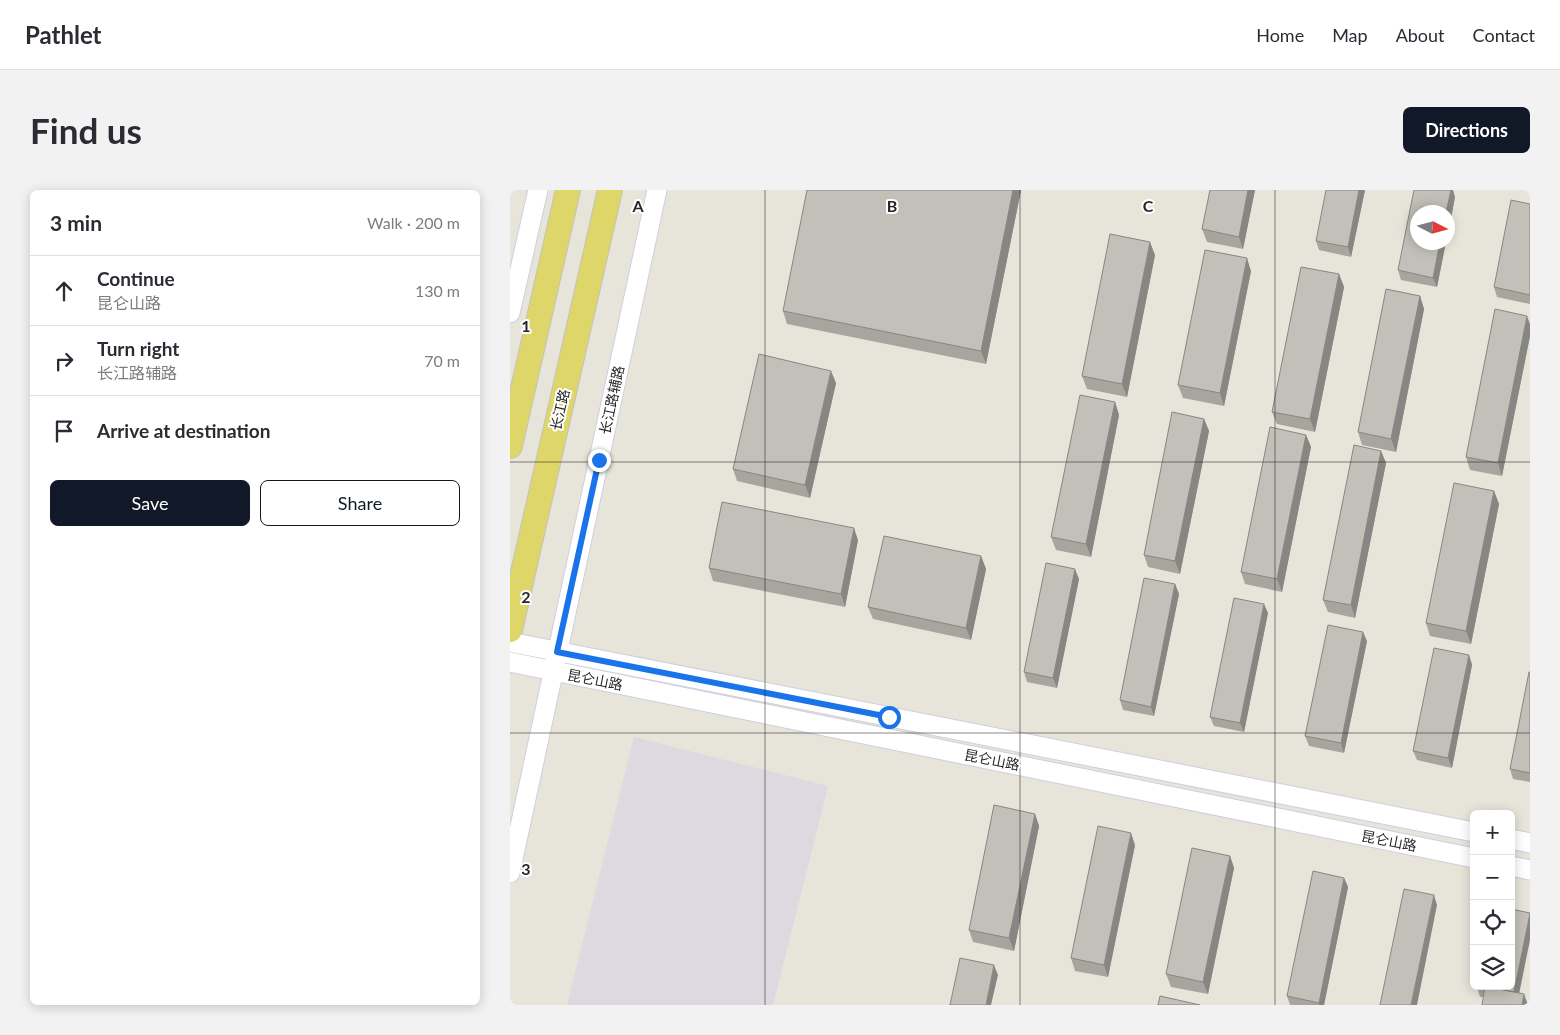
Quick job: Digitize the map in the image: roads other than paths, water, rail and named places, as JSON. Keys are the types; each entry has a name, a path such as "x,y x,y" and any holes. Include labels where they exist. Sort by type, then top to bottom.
{"main road":[{"path":"510,446 568,190"},
{"name":"长江路","path":"510,630 610,190"}],"street":[{"path":"510,313 538,190"},
{"name":"长江路辅路","path":"510,873 657,190"},
{"name":"昆仑山路","path":"510,642 1470,831"},
{"name":"昆仑山路","path":"510,662 1470,857"},
{"path":"1515,840 1530,843"},
{"path":"1515,867 1530,870"}]}
